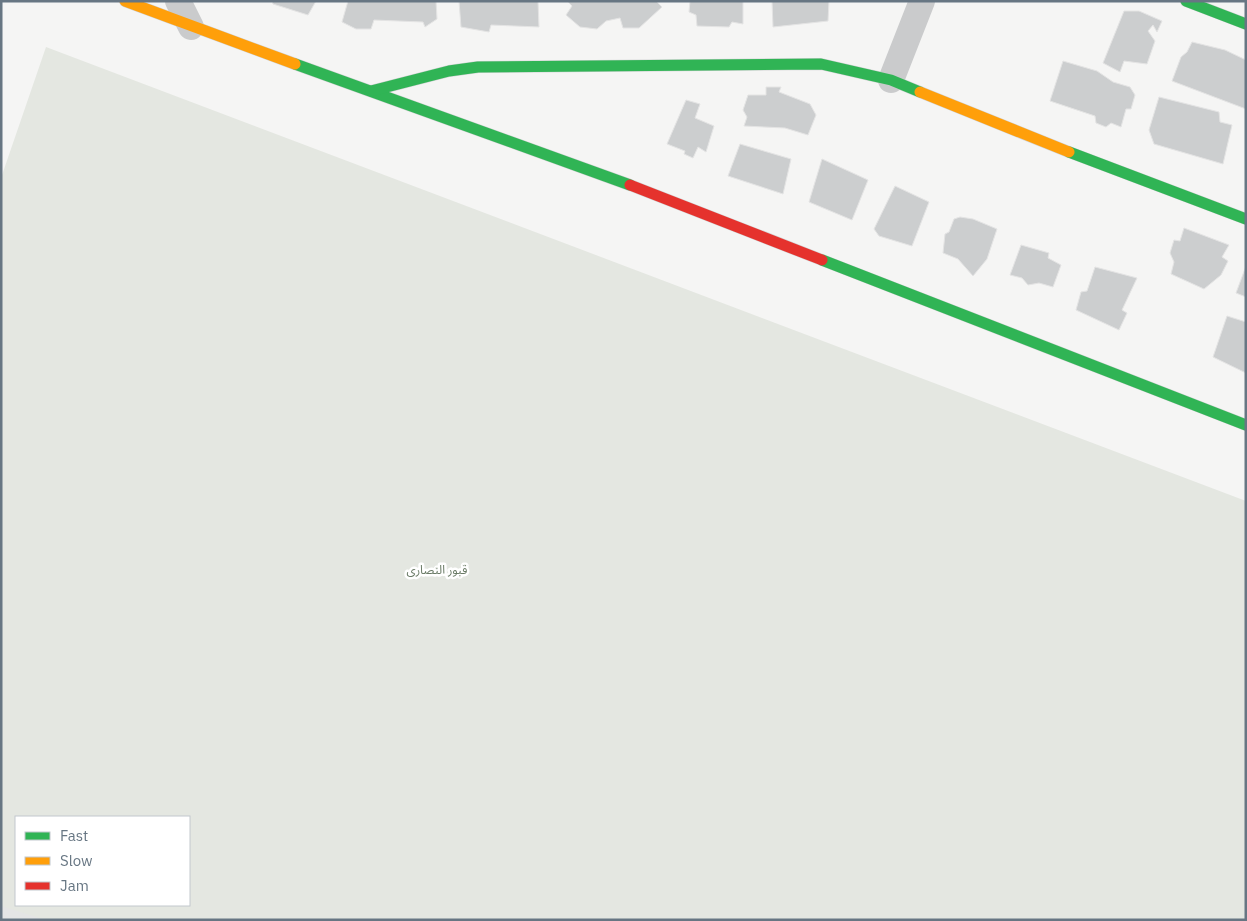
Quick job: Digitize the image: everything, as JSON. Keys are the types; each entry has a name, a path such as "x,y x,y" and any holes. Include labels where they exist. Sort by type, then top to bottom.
{"street":[{"path":"126,1 191,27 635,187 1246,425"},
{"path":"178,1 191,27"},
{"path":"891,80 922,1"},
{"path":"1186,1 1246,24"},
{"path":"370,91 449,71 478,68 572,65 821,64 855,70 891,80 996,124 1246,219"}],"shaded area":[{"path":"1,903 53,920 1,920"}],"green space":[{"name":"قبور النصارى","path":"46,47 1246,501 1246,920 46,920 1,906 1,178"}],"building":[{"path":"272,1 316,1 308,15 273,4"},
{"path":"348,1 436,1 437,19 425,27 423,22 374,20 371,29 356,29 342,22"},
{"path":"459,1 538,1 539,27 491,25 489,32 461,27"},
{"path":"567,1 656,1 662,7 639,28 623,28 620,18 606,21 597,29 580,27 566,15 572,6"},
{"path":"690,1 743,1 743,24 732,22 729,27 697,26 696,15 689,12"},
{"path":"772,1 829,1 828,21 773,27"},
{"path":"1124,11 1139,11 1162,21 1157,32 1153,25 1148,31 1155,41 1147,64 1124,61 1120,72 1103,63"},
{"path":"1192,42 1225,50 1246,60 1246,109 1172,81 1181,57 1187,52"},
{"path":"1063,61 1097,71 1113,82 1130,87 1135,95 1131,109 1126,109 1121,127 1111,123 1106,127 1096,123 1095,116 1050,101"},
{"path":"766,87 781,87 779,92 810,104 816,115 808,135 785,128 744,126 747,117 743,110 748,95 766,95"},
{"path":"1159,97 1219,112 1220,122 1232,125 1223,164 1154,144 1149,130"},
{"path":"686,100 700,104 695,118 714,126 706,152 698,147 693,158 684,154 685,151 667,144"},
{"path":"740,144 791,159 783,194 728,176"},
{"path":"822,159 868,180 852,220 809,202"},
{"path":"895,186 929,202 912,246 879,236 874,229"},
{"path":"960,217 973,219 997,229 987,259 973,276 958,259 943,253 945,234 949,232 954,219"},
{"path":"1184,228 1229,245 1222,257 1228,261 1221,275 1204,289 1171,274 1174,262 1170,253 1174,240 1180,241"},
{"path":"1021,245 1049,253 1048,258 1061,265 1053,287 1039,283 1028,285 1022,278 1010,275"},
{"path":"1246,266 1246,297 1236,293"},
{"path":"1095,267 1137,278 1122,310 1127,313 1119,330 1076,310 1081,292 1087,291"},
{"path":"1227,316 1246,322 1246,373 1213,357"}],"traffic: fast":[{"path":"1186,1 1246,24"},
{"path":"295,64 630,185"},
{"path":"371,91 449,71 478,67 821,64 891,80 920,92"},
{"path":"1069,152 1246,219"},
{"path":"822,260 1246,425"}],"traffic: slow":[{"path":"125,1 295,64"},
{"path":"920,92 1069,152"}],"traffic: jam":[{"path":"630,185 822,260"}]}
